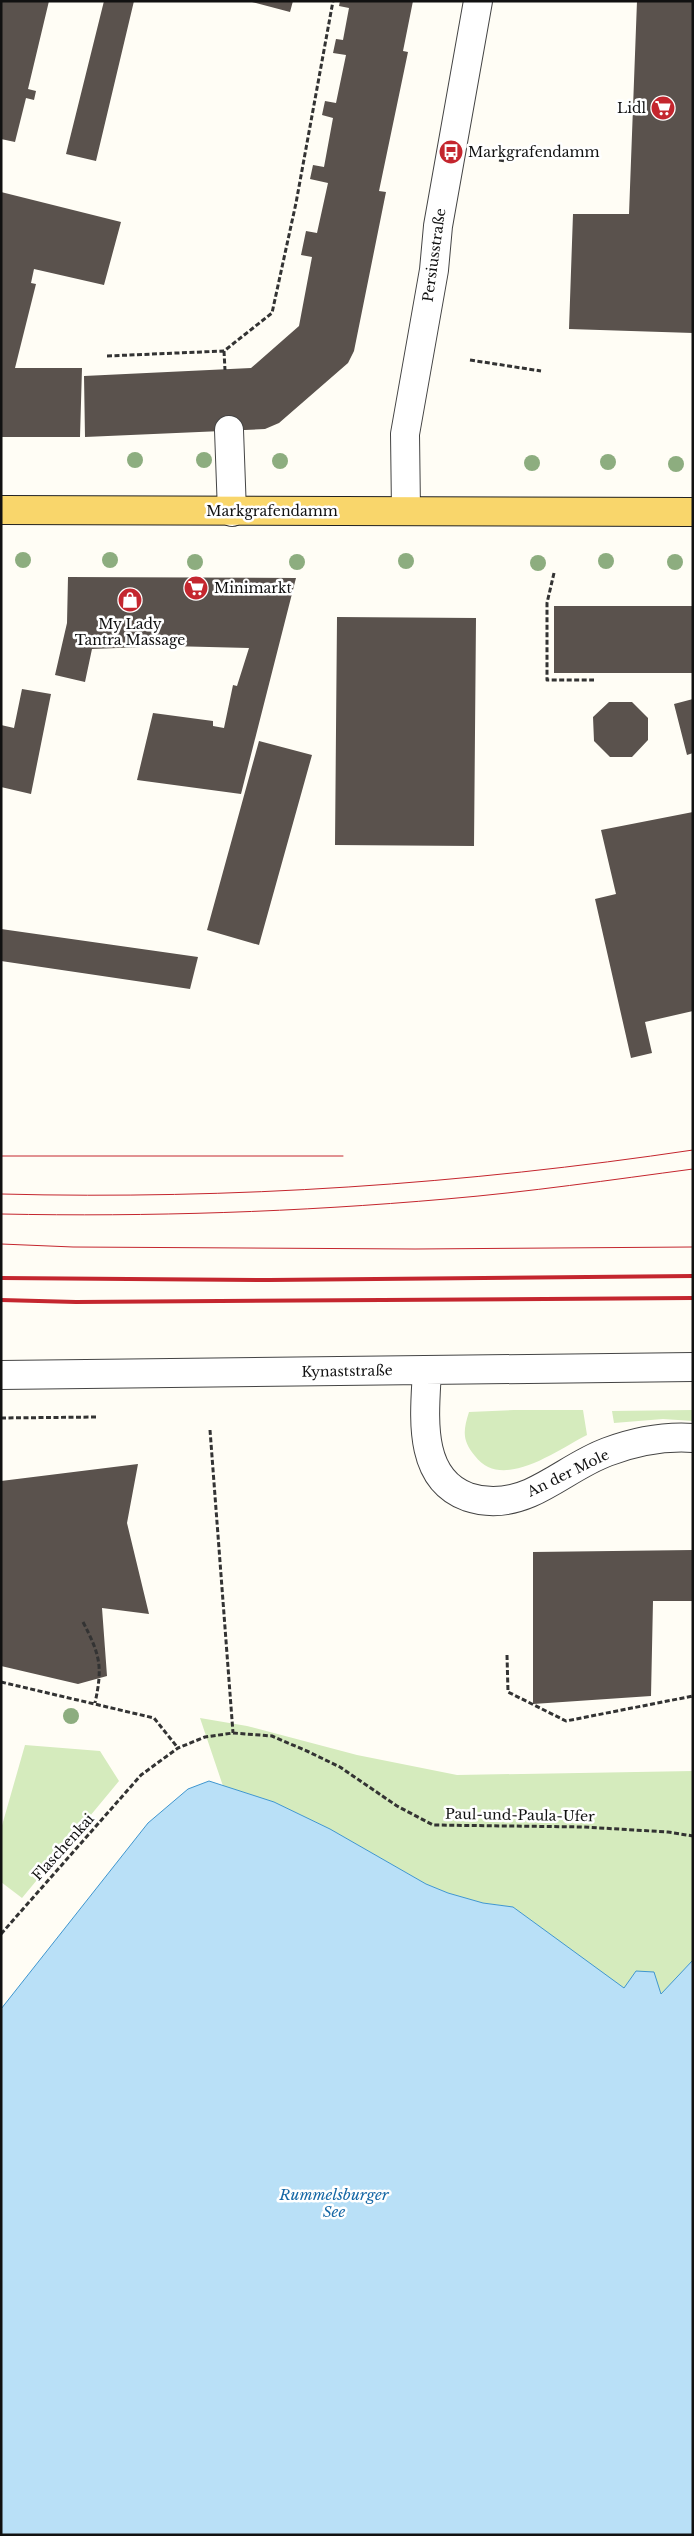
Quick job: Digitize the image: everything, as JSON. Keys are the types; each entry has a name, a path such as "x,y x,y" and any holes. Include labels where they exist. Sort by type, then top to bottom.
{"main road":[{"name":"Markgrafendamm","path":"1,510 693,512"}],"street":[{"name":"Persiusstraße","path":"406,510 405,434 434,270 438,226 478,1"},
{"path":"229,430 232,512"},
{"name":"Kynaststraße","path":"1,1374 693,1367"},
{"name":"An der Mole","path":"427,1370 427,1442 432,1463 445,1483 461,1494 480,1501 508,1500 530,1492 580,1464 626,1446 651,1440 693,1438"}],"path":[{"path":"107,356 224,351 272,313 296,203 333,1"},
{"path":"498,160 506,161"},
{"path":"224,351 225,370"},
{"path":"470,360 541,371"},
{"path":"554,573 547,603 547,680 594,680"},
{"path":"1,1418 97,1417"},
{"path":"210,1430 233,1732"},
{"path":"83,1622 98,1650 100,1678 95,1703"},
{"path":"507,1655 508,1692 566,1721 693,1696"},
{"path":"1,1682 154,1718 178,1748"},
{"name":"Paul-und-Paula-Ufer","path":"141,1775 178,1748 205,1737 233,1732 272,1736 340,1767 397,1806 433,1825 584,1827 668,1832 693,1836"},
{"name":"Flaschenkai","path":"1,1934 141,1775"}],"green space":[{"path":"583,1410 587,1435 530,1465 500,1470 486,1466 475,1456 466,1440 465,1430 469,1412"},
{"path":"693,1410 693,1421 663,1419 614,1423 612,1411"},
{"path":"200,1718 247,1726 357,1755 457,1775 693,1771 693,1960 661,1995 624,1989 513,1907 483,1903 448,1893 426,1884 330,1829 274,1802 223,1786"},
{"path":"25,1745 100,1751 119,1781 22,1898 1,1882 1,1829"}],"water":[{"name":"Rummelsburger See","path":"209,1781 274,1802 330,1829 426,1884 448,1893 483,1903 513,1907 624,1988 636,1971 654,1972 661,1994 693,1960 693,2535 1,2535 1,2009 148,1823 188,1789"}],"building":[{"path":"1,1 49,1 28,89 36,91 34,100 26,98 15,142 1,139"},
{"path":"104,1 134,1 96,161 66,154"},
{"path":"248,1 293,1 290,12"},
{"path":"340,1 413,1 403,51 408,52 379,191 386,192 354,351 348,363 279,423 265,429 85,437 84,376 251,368 299,326 312,257 301,255 306,231 317,233 328,183 310,179 313,165 324,167 333,118 322,115 325,101 336,103 346,55 333,53 336,39 343,40 349,8 339,6"},
{"name":"Lidl","path":"637,1 693,1 693,333 569,329 573,214 629,214"},
{"path":"1,192 121,222 104,285 34,269 31,283 36,284 15,368 82,368 80,437 1,437"},
{"path":"68,577 296,578 241,794 137,780 153,713 213,721 213,726 224,728 233,685 237,686 249,648 169,646 92,649 85,682 55,675 67,623"},
{"path":"554,606 693,606 693,673 554,673"},
{"path":"337,617 476,618 474,846 335,845"},
{"path":"22,689 51,694 31,794 1,787 1,725 14,728"},
{"path":"693,699 693,753 687,755 674,704"},
{"path":"609,702 632,702 648,718 648,740 632,757 610,757 594,741 593,717"},
{"path":"259,741 312,755 259,945 207,930"},
{"path":"693,812 693,1011 645,1022 652,1053 631,1058 595,899 616,894 601,830"},
{"path":"1,929 198,957 190,989 1,961"},
{"path":"138,1464 127,1523 149,1614 102,1608 107,1676 78,1684 1,1666 1,1481"},
{"path":"693,1550 693,1601 653,1601 651,1696 533,1704 533,1552"}],"tram line":[{"path":"1,1194 175,1194 348,1187 521,1172 693,1150"},
{"path":"1,1156 343,1156"},
{"path":"1,1214 168,1214 335,1207 508,1193 693,1169"},
{"path":"1,1244 73,1247 415,1249 693,1247"}],"railway":[{"path":"1,1278 269,1280 693,1276"},
{"path":"1,1300 76,1302 693,1298"}],"place":[{"name":"Lidl","path":"663,108"},
{"name":"Markgrafendamm","path":"451,152"},
{"name":"Minimarkt","path":"196,588"},
{"name":"My Lady Tantra Massage","path":"130,600"}]}
